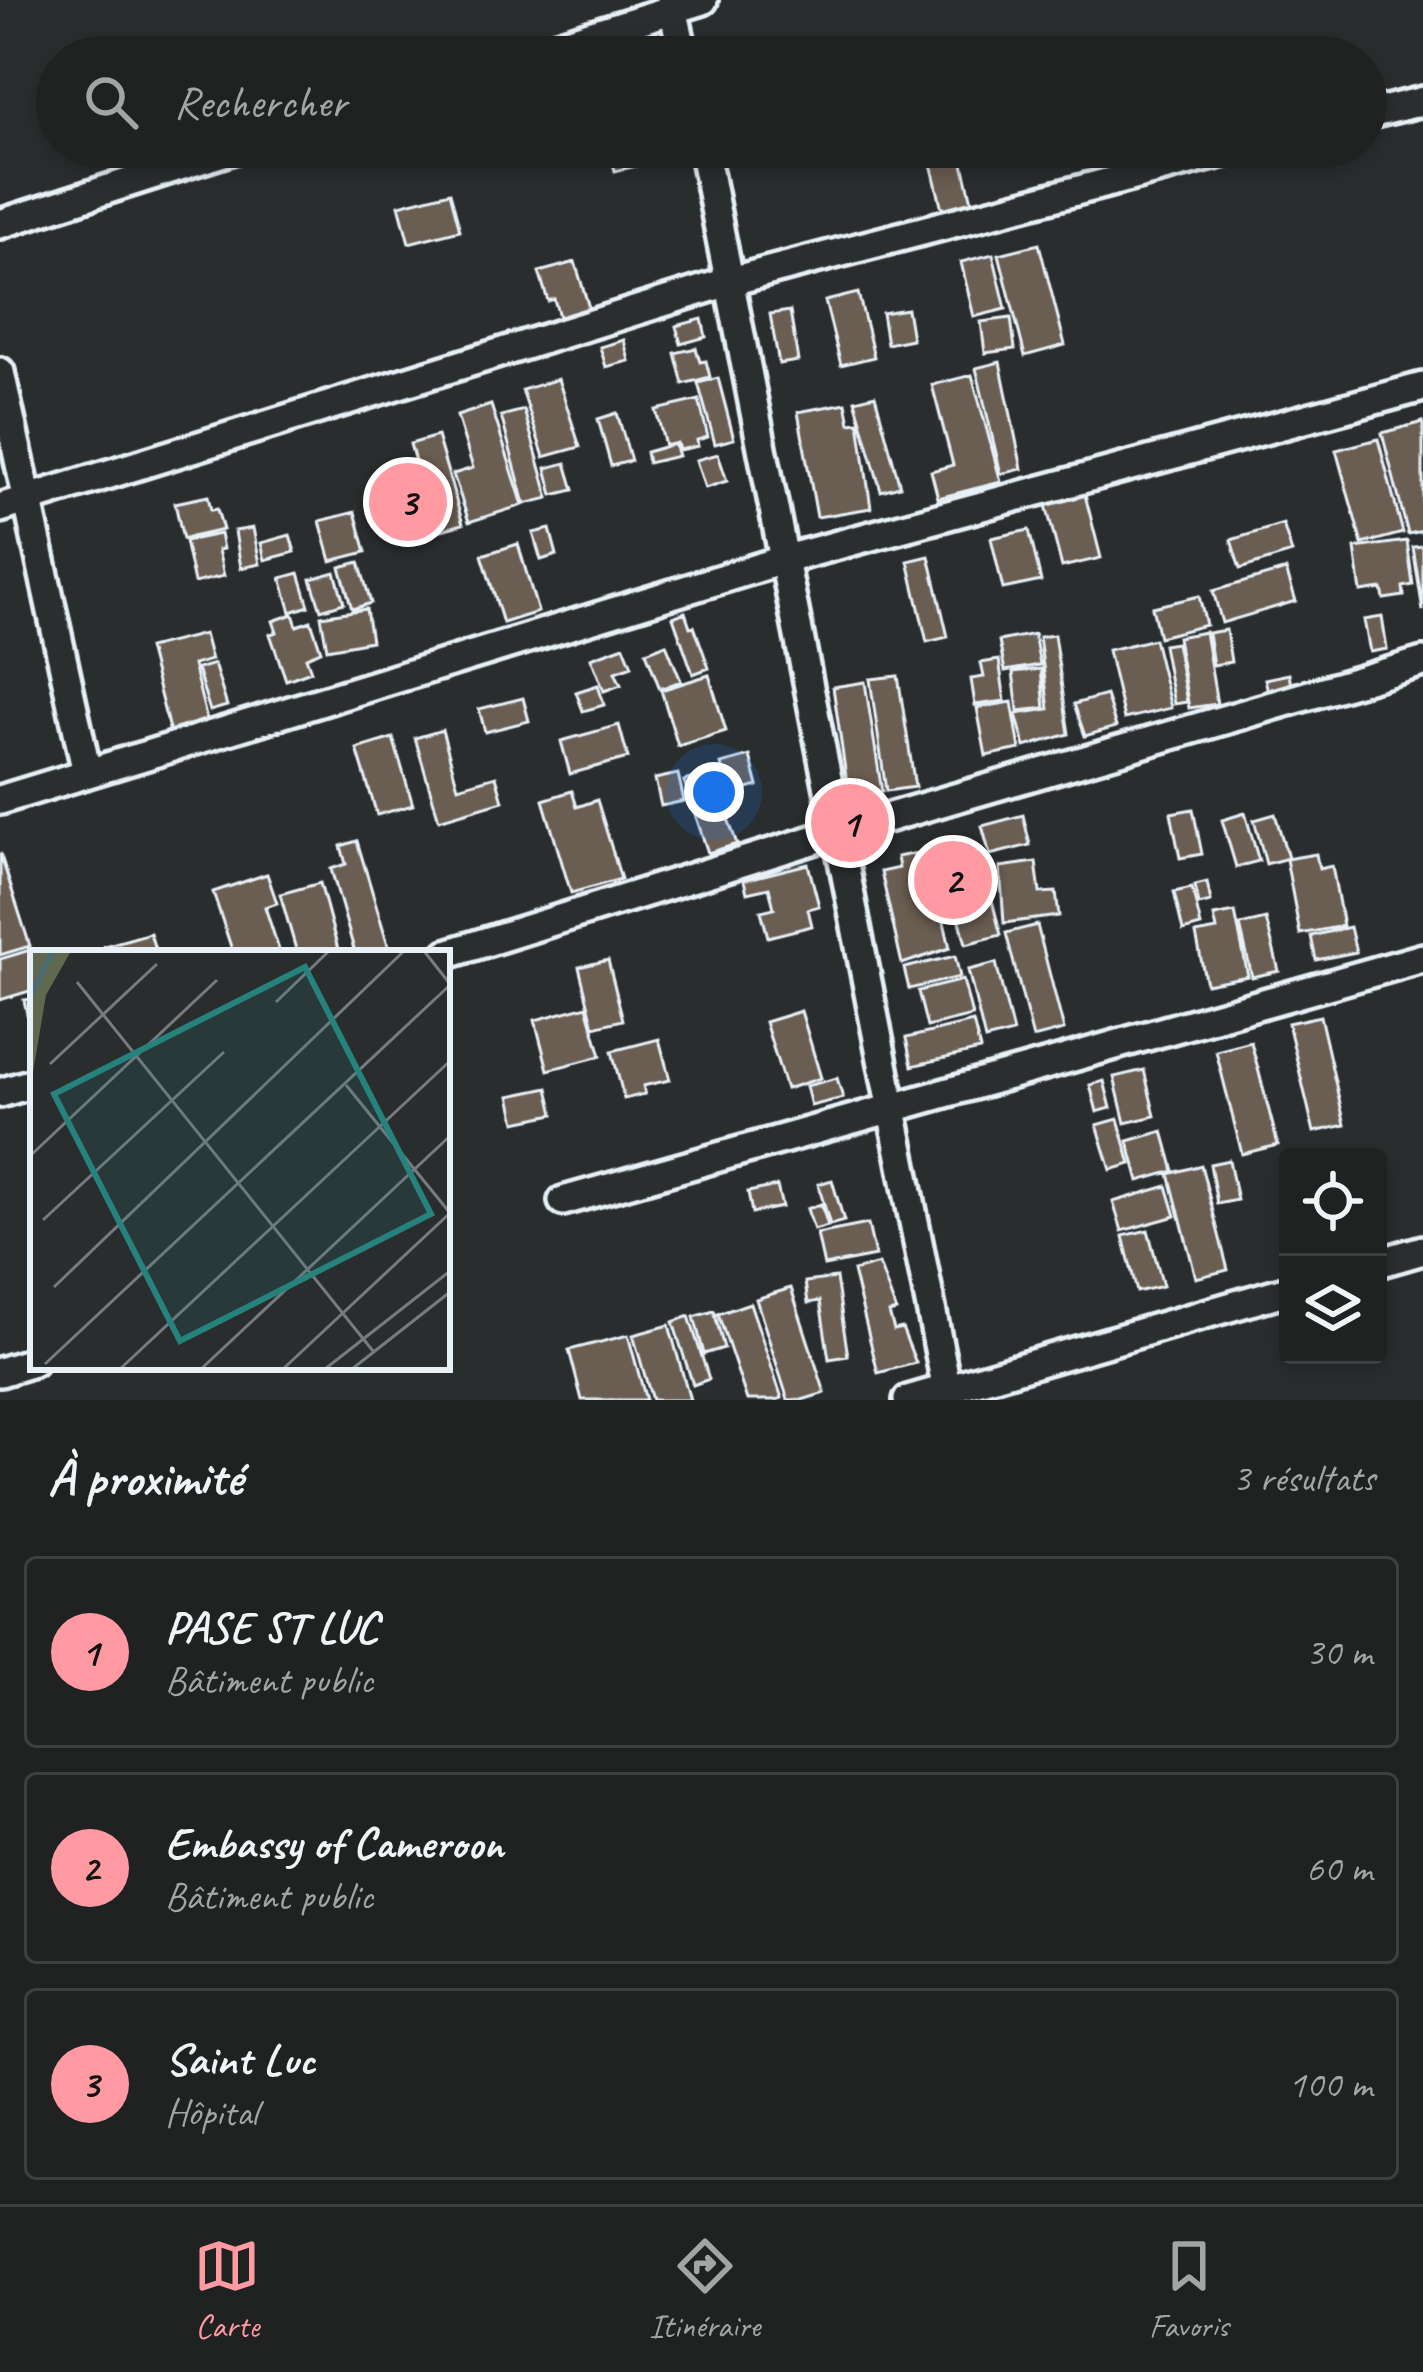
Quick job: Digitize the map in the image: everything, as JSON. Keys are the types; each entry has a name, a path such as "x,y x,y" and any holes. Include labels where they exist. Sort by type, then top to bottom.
{"street":[{"path":"580,36 672,4 703,0"},
{"path":"672,4 679,36"},
{"path":"1387,110 1423,100"},
{"path":"0,224 174,168"},
{"path":"707,168 948,1394"},
{"path":"13,504 731,280 1163,168"},
{"path":"0,372 13,504 87,773"},
{"path":"0,800 786,559 1423,386"},
{"path":"450,953 835,833 1423,662"},
{"path":"563,1201 1423,958"},
{"path":"0,1093 30,1084"},
{"path":"1387,1261 1423,1250"},
{"path":"908,1400 948,1394 1279,1293"},
{"path":"0,1372 30,1363"}],"building":[{"path":"932,168 964,168 973,206 943,213"},
{"path":"450,192 460,230 409,243 399,205"},
{"path":"1039,244 1065,345 1025,356 999,254"},
{"path":"993,254 1006,309 974,317 961,262"},
{"path":"575,262 590,311 560,320 539,272"},
{"path":"858,293 874,357 841,365 825,301"},
{"path":"907,309 912,339 887,344 882,313"},
{"path":"790,311 798,361 779,364 770,314"},
{"path":"1011,318 1015,349 985,353 981,322"},
{"path":"702,319 706,337 681,344 676,326"},
{"path":"624,340 629,361 606,367 600,347"},
{"path":"696,348 710,377 683,384 675,353"},
{"path":"1000,362 1022,469 1001,474 976,368"},
{"path":"972,375 1001,482 938,498 931,471 953,465 932,385"},
{"path":"718,378 734,439 715,444 698,383"},
{"path":"558,379 580,447 544,457 522,390"},
{"path":"875,395 900,486 881,491 855,400"},
{"path":"699,400 708,437 697,440 698,446 679,450 677,443 665,446 656,410"},
{"path":"846,403 850,423 859,422 871,508 817,517 798,412"},
{"path":"491,405 523,505 469,522 453,474 473,468 457,416"},
{"path":"524,410 549,498 525,504 501,416"},
{"path":"617,413 631,461 611,466 598,419"},
{"path":"1423,422 1423,531 1408,534 1382,433"},
{"path":"437,436 463,524 435,532 410,444"},
{"path":"1378,439 1403,533 1362,544 1336,450"},
{"path":"674,444 678,456 648,463 646,452"},
{"path":"718,454 727,481 705,488 696,460"},
{"path":"566,463 574,490 553,495 546,468"},
{"path":"1085,495 1101,558 1062,567 1046,505"},
{"path":"208,496 223,530 183,539 175,503"},
{"path":"355,512 366,552 331,561 320,521"},
{"path":"1283,524 1292,553 1240,569 1231,540"},
{"path":"253,528 260,564 241,568 235,531"},
{"path":"550,529 557,555 541,560 533,533"},
{"path":"1029,530 1041,581 1003,589 991,538"},
{"path":"220,534 224,576 194,583 185,541"},
{"path":"290,535 295,552 265,560 261,543"},
{"path":"1407,541 1413,585 1403,587 1404,596 1384,599 1382,589 1361,592 1355,548"},
{"path":"518,544 538,612 503,623 482,555"},
{"path":"1423,546 1423,611 1413,547"},
{"path":"929,556 948,637 927,642 908,561"},
{"path":"359,562 371,603 352,609 340,567"},
{"path":"1286,570 1296,601 1222,623 1213,591"},
{"path":"335,572 344,603 321,610 311,579"},
{"path":"299,573 309,606 291,612 281,578"},
{"path":"1199,596 1206,625 1159,637 1152,607"},
{"path":"366,609 371,641 327,649 321,616"},
{"path":"685,612 709,668 693,674 673,617"},
{"path":"293,614 297,626 311,621 321,651 306,657 311,671 286,680 270,634 277,632 273,621"},
{"path":"1382,617 1387,649 1370,652 1364,620"},
{"path":"1226,630 1231,662 1213,665 1208,633"},
{"path":"1205,632 1217,704 1189,708 1177,637"},
{"path":"204,634 211,660 193,665 208,724 170,733 148,648"},
{"path":"1034,634 1040,665 1005,671 999,641"},
{"path":"1054,635 1069,734 1025,747 1016,714 1049,709 1039,637"},
{"path":"1154,639 1171,708 1124,719 1108,650"},
{"path":"1176,643 1187,702 1174,704 1163,645"},
{"path":"666,644 681,681 660,689 646,652"},
{"path":"624,646 632,666 615,672 621,685 604,691 591,658"},
{"path":"999,660 1005,701 975,705 971,679 984,677 981,663"},
{"path":"214,664 227,706 210,711 197,669"},
{"path":"1041,669 1045,708 1018,711 1013,672"},
{"path":"1289,674 1292,691 1269,695 1265,679"},
{"path":"709,675 726,731 678,746 661,690"},
{"path":"898,676 915,787 886,791 870,679"},
{"path":"865,682 882,792 849,797 833,687"},
{"path":"598,685 604,705 583,711 576,692"},
{"path":"1106,695 1116,727 1085,736 1074,704"},
{"path":"523,698 529,721 485,732 479,709"},
{"path":"1012,702 1020,749 986,756 977,708"},
{"path":"619,725 628,758 570,774 561,741"},
{"path":"442,730 458,787 496,776 503,801 439,820 415,738"},
{"path":"393,738 413,805 377,815 357,749"},
{"path":"750,756 758,786 729,794 721,764"},
{"path":"714,772 720,792 691,802 684,781"},
{"path":"678,774 684,801 661,806 655,779"},
{"path":"572,791 577,807 597,800 621,879 571,893 543,800"},
{"path":"720,796 737,844 708,853 692,805"},
{"path":"1193,809 1202,854 1180,858 1171,813"},
{"path":"1245,813 1259,861 1236,867 1222,820"},
{"path":"1275,814 1288,858 1266,864 1254,820"},
{"path":"1023,815 1030,845 990,855 982,826"},
{"path":"357,841 389,948 354,950 331,869 346,864 341,846"},
{"path":"928,851 950,948 902,964 881,872 899,868 897,857"},
{"path":"979,851 1001,935 966,944 944,860"},
{"path":"0,853 30,946 0,955"},
{"path":"1316,854 1319,869 1332,866 1343,926 1300,934 1286,859"},
{"path":"1036,862 1040,893 1056,892 1059,916 1004,923 1000,867"},
{"path":"808,864 819,906 808,909 812,926 768,937 761,911 774,908 769,888 747,893 744,880"},
{"path":"267,874 277,903 265,907 279,950 232,950 213,892"},
{"path":"1207,882 1211,902 1199,905 1195,885"},
{"path":"320,883 338,950 296,950 280,894"},
{"path":"1192,888 1201,926 1183,931 1174,892"},
{"path":"1235,912 1248,976 1206,984 1196,934 1217,930 1214,916"},
{"path":"1266,919 1279,971 1252,977 1240,925"},
{"path":"1037,925 1064,1030 1033,1038 1006,933"},
{"path":"1350,927 1356,952 1316,960 1311,936"},
{"path":"150,933 155,950 105,950 104,946"},
{"path":"30,950 30,991 0,1000 0,959"},
{"path":"955,956 960,977 909,989 904,968"},
{"path":"608,960 623,1020 594,1027 579,967"},
{"path":"996,963 1013,1033 985,1040 968,970"},
{"path":"963,980 972,1016 927,1027 918,991"},
{"path":"587,1006 601,1056 548,1070 535,1020"},
{"path":"801,1011 821,1078 786,1089 765,1022"},
{"path":"1320,1016 1345,1125 1314,1132 1288,1023"},
{"path":"973,1022 980,1050 912,1066 906,1038"},
{"path":"659,1039 670,1080 643,1086 645,1094 624,1099 612,1051"},
{"path":"1251,1042 1278,1145 1242,1154 1216,1051"},
{"path":"1144,1070 1155,1116 1125,1123 1114,1077"},
{"path":"837,1078 843,1098 811,1106 806,1086"},
{"path":"1104,1081 1111,1108 1097,1112 1090,1085"},
{"path":"548,1088 554,1114 516,1122 510,1096"},
{"path":"1118,1119 1131,1164 1111,1170 1097,1125"},
{"path":"1163,1131 1174,1171 1139,1181 1128,1141"},
{"path":"1229,1160 1237,1200 1217,1204 1210,1164"},
{"path":"1201,1165 1228,1270 1196,1278 1169,1174"},
{"path":"832,1180 844,1221 830,1225 818,1184"},
{"path":"777,1186 782,1207 752,1213 748,1192"},
{"path":"1167,1186 1176,1216 1122,1231 1113,1202"},
{"path":"821,1204 828,1226 814,1230 807,1209"},
{"path":"868,1224 875,1256 824,1266 817,1234"},
{"path":"1148,1230 1163,1286 1137,1292 1123,1236"},
{"path":"879,1264 896,1311 889,1313 894,1330 902,1328 916,1363 878,1373 853,1271"},
{"path":"836,1278 848,1356 829,1359 820,1301 808,1303 805,1282"},
{"path":"791,1288 825,1393 802,1400 788,1400 756,1299"},
{"path":"750,1303 782,1398 776,1400 747,1400 718,1314"},
{"path":"714,1311 724,1348 704,1354 694,1317"},
{"path":"689,1316 709,1379 693,1385 673,1322"},
{"path":"669,1325 690,1400 652,1400 633,1335"},
{"path":"628,1335 646,1400 582,1400 569,1350"}],"place":[{"name":"Saint Luc","path":"408,502"},
{"name":"PASE ST LUC","path":"850,823"},
{"name":"Embassy of Cameroon","path":"953,880"}]}
